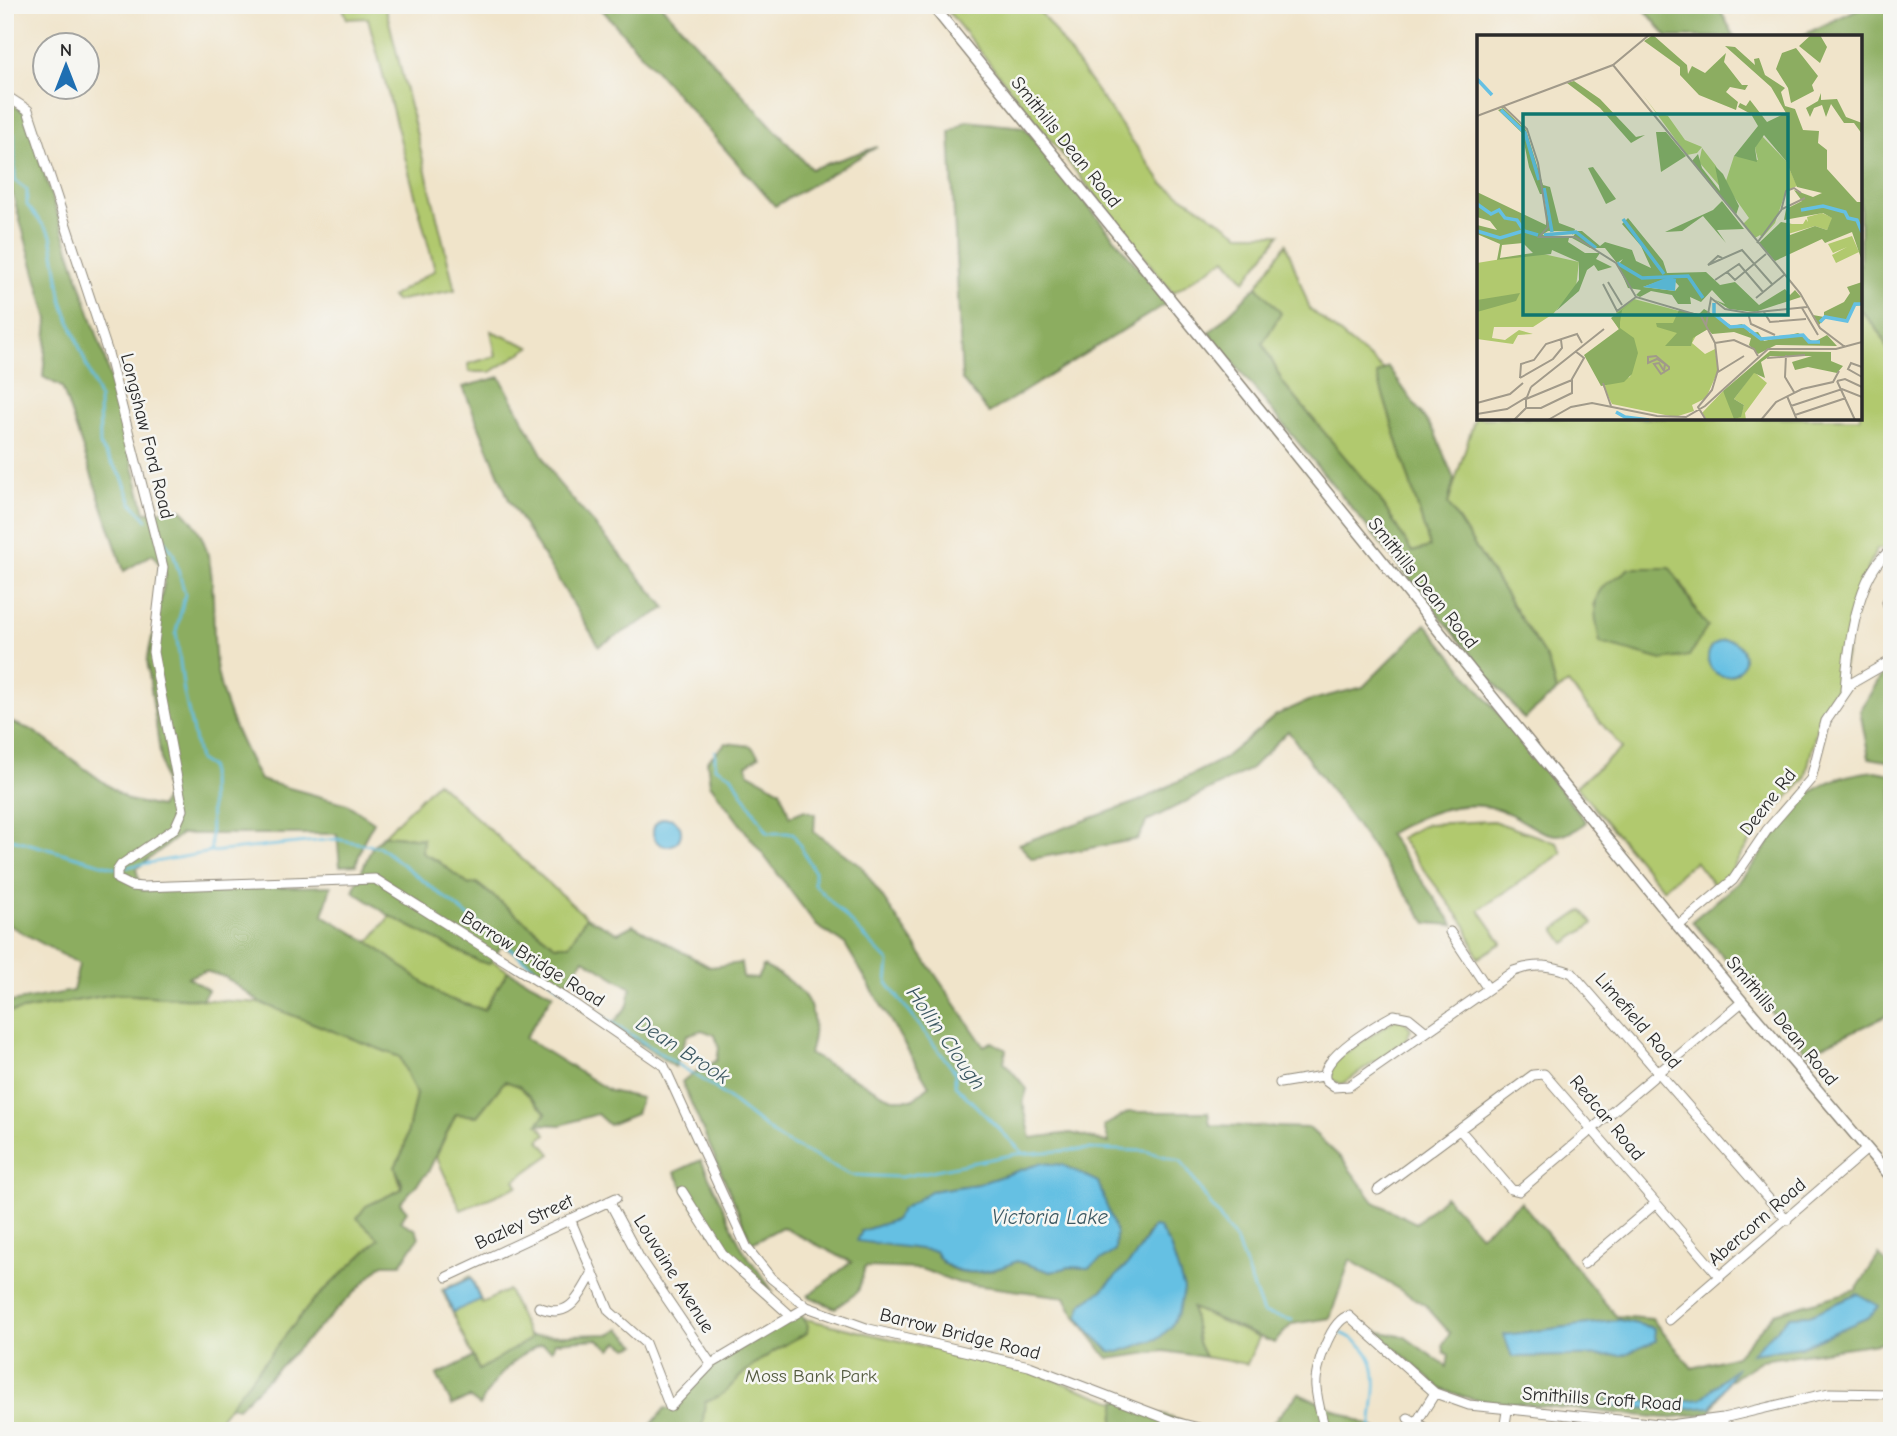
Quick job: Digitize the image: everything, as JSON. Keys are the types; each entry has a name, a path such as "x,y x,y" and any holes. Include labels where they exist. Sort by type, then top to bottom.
{"street":[{"name":"Smithills Dean Road","path":"932,5 1678,926 1892,1178"},
{"name":"Longshaw Ford Road","path":"5,95 28,110 108,353 163,567 153,652 183,806"},
{"path":"1845,691 1857,613 1873,568 1892,550"},
{"path":"1892,590 1887,602 1892,617"},
{"name":"Deene Rd","path":"1678,926 1732,880 1767,830 1811,779 1826,721 1845,691 1857,678 1892,660"},
{"name":"Barrow Bridge Road","path":"183,806 175,828 121,864 117,879 131,886 144,887 375,879 573,1004 664,1066 747,1248 771,1278 807,1307 869,1329 1029,1366 1175,1422 1211,1431"},
{"path":"1450,932 1488,989"},
{"name":"Limefield Road","path":"1280,1082 1323,1076 1329,1085 1345,1088 1425,1031 1527,966 1542,965 1572,973 1787,1220"},
{"path":"1460,1130 1511,1189 1519,1191 1742,1002"},
{"path":"1323,1076 1332,1057 1394,1015 1409,1018 1425,1031"},
{"name":"Redcar Road","path":"1378,1190 1539,1074 1548,1076 1720,1277"},
{"name":"Abercorn Road","path":"1669,1320 1867,1149"},
{"path":"682,1191 722,1254 792,1317"},
{"name":"Bazley Street","path":"447,1277 612,1200"},
{"name":"Louvaine Avenue","path":"612,1200 640,1259 710,1364"},
{"path":"1584,1264 1656,1203"},
{"path":"570,1219 609,1311 645,1343 670,1407 710,1364 807,1307"},
{"path":"539,1307 557,1312 571,1307 593,1272"},
{"name":"Smithills Croft Road","path":"1325,1431 1315,1385 1319,1363 1341,1317 1356,1319 1435,1393 1469,1405 1614,1426 1670,1425 1723,1418 1829,1392 1892,1394"},
{"path":"1416,1423 1435,1393"},
{"path":"1504,1431 1507,1411"},
{"path":"1723,1418 1725,1431"}],"green space":[{"path":"342,5 385,5 455,290 395,301 391,297 435,270 368,18 347,19"},
{"path":"598,5 661,5 811,169 877,147 775,206"},
{"path":"943,5 1026,5 1042,14 1163,184 1240,234 1280,234 1245,281 1226,258 1173,293"},
{"path":"1641,5 1717,5 1734,35 1665,35"},
{"path":"1866,5 1892,5 1892,362 1881,334 1862,311 1862,35 1803,35"},
{"path":"5,100 24,112 104,356 145,512 181,509 196,526 205,545 213,587 215,655 221,690 241,742 260,780 347,804 374,822 364,840 356,865 340,866 337,834 181,834 136,869 142,890 331,886 323,915 369,942 443,997 484,1010 508,971 553,994 525,1038 610,1091 641,1098 636,1114 609,1125 597,1114 561,1125 538,1124 546,1113 519,1086 505,1081 477,1116 456,1114 428,1172 400,1203 407,1211 400,1221 416,1230 419,1237 401,1264 383,1264 238,1408 229,1406 313,1301 379,1239 357,1218 366,1206 402,1189 395,1167 404,1149 416,1094 400,1057 261,1003 225,977 205,971 188,977 208,990 202,999 115,994 5,1013 5,1003 73,991 79,964 5,923 5,720 32,730 128,800 160,807 166,796 147,660 166,575 153,554 124,571 62,387 43,377 48,319 5,167"},
{"path":"966,121 1024,127 1167,303 989,413 962,380 950,132"},
{"path":"1286,244 1310,309 1384,370 1377,375 1430,547 1412,552 1379,498 1283,383 1263,343 1257,286"},
{"path":"1257,286 1281,313 1263,343 1283,383 1379,498 1412,552 1430,547 1377,375 1388,367 1435,433 1454,479 1448,504 1548,661 1556,692 1524,719 1209,333"},
{"path":"1862,311 1881,334 1892,362 1892,546 1876,550 1860,588 1839,684 1819,718 1805,779 1758,829 1728,875 1715,887 1695,861 1663,889 1576,786 1622,748 1568,683 1556,692 1548,661 1448,504 1477,411 1477,420 1862,420","holes":["1618,579 1681,582 1701,619 1594,605 1604,585"]},
{"path":"491,331 530,347 491,372 469,372 468,364 496,356"},
{"path":"500,377 556,480 666,608 599,646 509,500 463,387"},
{"path":"1629,568 1670,568 1675,575 1697,613 1708,626 1689,656 1662,660 1600,643 1595,612 1597,596 1606,584"},
{"path":"1426,624 1586,822 1561,835 1549,834 1504,811 1477,805 1437,811 1388,834 1454,925 1427,923 1288,731 1249,770 1147,821 1138,839 1032,859 1019,844 1139,801 1223,759 1276,715 1308,701 1363,687"},
{"path":"1892,672 1892,762 1869,758 1860,711 1881,676"},
{"path":"726,743 751,746 759,756 747,765 748,772 780,790 790,816 805,810 815,814 814,832 861,866 984,1046 992,1042 1006,1050 1004,1062 1027,1089 1023,1103 1031,1138 1071,1133 1109,1143 1104,1126 1129,1112 1208,1112 1210,1125 1309,1128 1342,1159 1374,1202 1416,1223 1445,1196 1480,1235 1521,1202 1616,1316 1652,1319 1692,1368 1736,1356 1775,1313 1856,1290 1879,1255 1892,1270 1892,1341 1762,1360 1726,1383 1710,1413 1665,1418 1472,1399 1441,1389 1376,1331 1405,1337 1447,1367 1449,1355 1444,1352 1443,1344 1450,1333 1425,1305 1350,1260 1330,1318 1292,1324 1274,1343 1192,1308 1198,1343 1205,1357 1164,1351 1108,1359 1072,1311 1065,1297 959,1283 921,1269 865,1267 858,1292 835,1308 808,1296 851,1262 782,1227 752,1243 682,1082 717,1060 719,1048 715,1035 702,1030 687,1035 675,1067 612,1025 628,1005 631,988 584,959 564,985 502,945 489,964 478,961 390,916 353,891 372,847 384,835 423,839 422,853 438,861 469,885 476,883 555,945 569,945 586,917 618,933 633,925 710,967 741,963 743,978 757,979 763,966 790,982 807,1000 814,1023 809,1054 892,1099 914,1099 929,1086 845,944 817,926 710,784 707,761","holes":["1042,1163 1098,1183 1116,1233 1088,1268 1069,1267 1051,1272 1017,1261 983,1272 972,1272 950,1267 941,1261 935,1251 862,1231 895,1220 931,1191 978,1184","1150,1230 1170,1246 1184,1289 1110,1351 1090,1332 1101,1291 1134,1258","1858,1294 1869,1317 1800,1347 1773,1349 1790,1316 1810,1315","1620,1320 1654,1328 1656,1341 1623,1355 1512,1357 1505,1335"]},
{"path":"1875,771 1892,774 1892,1013 1807,1053 1692,921 1742,878 1795,807 1809,794 1826,783"},
{"path":"437,782 586,917 569,945 555,945 477,883 469,885 438,861 421,853 423,839 384,835"},
{"path":"1493,821 1557,843 1562,853 1479,910 1502,943 1478,958 1466,926 1400,838 1426,824"},
{"path":"1583,910 1593,924 1565,943 1555,929"},
{"path":"390,916 478,961 489,963 491,960 508,971 484,1010 443,997 369,942"},
{"path":"115,994 261,1003 400,1057 416,1094 404,1149 395,1167 402,1189 397,1193 379,1239 313,1301 210,1431 5,1431 5,1013"},
{"path":"1403,1019 1411,1029 1406,1040 1346,1082 1342,1084 1331,1080 1332,1062 1394,1020"},
{"path":"505,1081 519,1086 547,1113 538,1124 546,1134 539,1140 551,1154 515,1180 518,1186 461,1210 436,1156 456,1114 477,1116"},
{"path":"701,1160 742,1248 774,1293 730,1253 705,1223 684,1190 675,1172"},
{"path":"471,1276 482,1303 508,1290 530,1339 479,1370 442,1290"},
{"path":"1192,1308 1259,1338 1247,1364 1205,1357 1198,1343"},
{"path":"799,1312 808,1325 807,1333 767,1356 745,1372 723,1394 705,1402 702,1431 646,1431 665,1408 674,1410 711,1364"},
{"name":"Moss Bank Park","path":"805,1319 1027,1370 1195,1431 686,1431 713,1367 795,1321"},
{"path":"620,1329 637,1345 628,1348 619,1341 611,1349 597,1339 555,1342 552,1350 542,1344 532,1349 506,1369 480,1406 469,1398 452,1405 437,1375 473,1357 479,1370 530,1339 530,1336 611,1334"},
{"path":"1299,1393 1374,1428 1379,1431 1265,1431"},
{"path":"1117,1400 1211,1431 1106,1431 1113,1426"}],"water":[{"path":"1726,640 1739,645 1744,658 1739,671 1726,676 1713,671 1708,658 1713,645"},
{"path":"667,818 677,822 681,832 677,842 667,846 657,842 653,832 657,822"},
{"name":"Victoria Lake","path":"1042,1163 1063,1165 1098,1182 1116,1233 1115,1251 1088,1268 1069,1267 1051,1272 1017,1261 995,1269 960,1271 942,1261 935,1251 857,1241 862,1231 895,1220 901,1210 931,1191 978,1184"},
{"path":"1153,1227 1159,1228 1170,1246 1184,1289 1179,1312 1171,1327 1159,1338 1119,1352 1110,1351 1090,1332 1079,1317 1080,1311 1083,1303 1101,1291 1134,1258"},
{"path":"471,1278 480,1300 453,1312 444,1290"},
{"path":"1858,1294 1879,1306 1869,1317 1800,1347 1751,1354 1790,1316 1810,1315"},
{"path":"1620,1320 1654,1328 1656,1341 1623,1355 1512,1357 1504,1335"},
{"path":"1737,1367 1711,1407 1673,1410 1608,1406 1609,1398 1666,1403 1701,1399"}],"waterway":[{"path":"5,132 14,134 15,181 27,190 27,205 51,235 62,301 99,398 100,446 122,477 132,503 147,520"},
{"path":"158,533 173,552 185,594 176,632 184,692 199,760 210,767 211,850"},
{"name":"Hollin Clough","path":"715,751 715,767 731,775 768,833 793,833 814,871 814,884 889,962 887,983 955,1072 955,1085 1023,1153"},
{"name":"Dean Brook","path":"5,837 116,868"},
{"name":"Dean Brook","path":"126,867 211,852 336,839 380,847 572,997 715,1088 780,1139 851,1175 901,1177 1016,1154 1090,1149 1145,1151 1181,1161 1237,1243 1263,1313 1292,1320"},
{"name":"Dean Brook","path":"1341,1333 1366,1350 1372,1361 1375,1387 1371,1431"}]}
